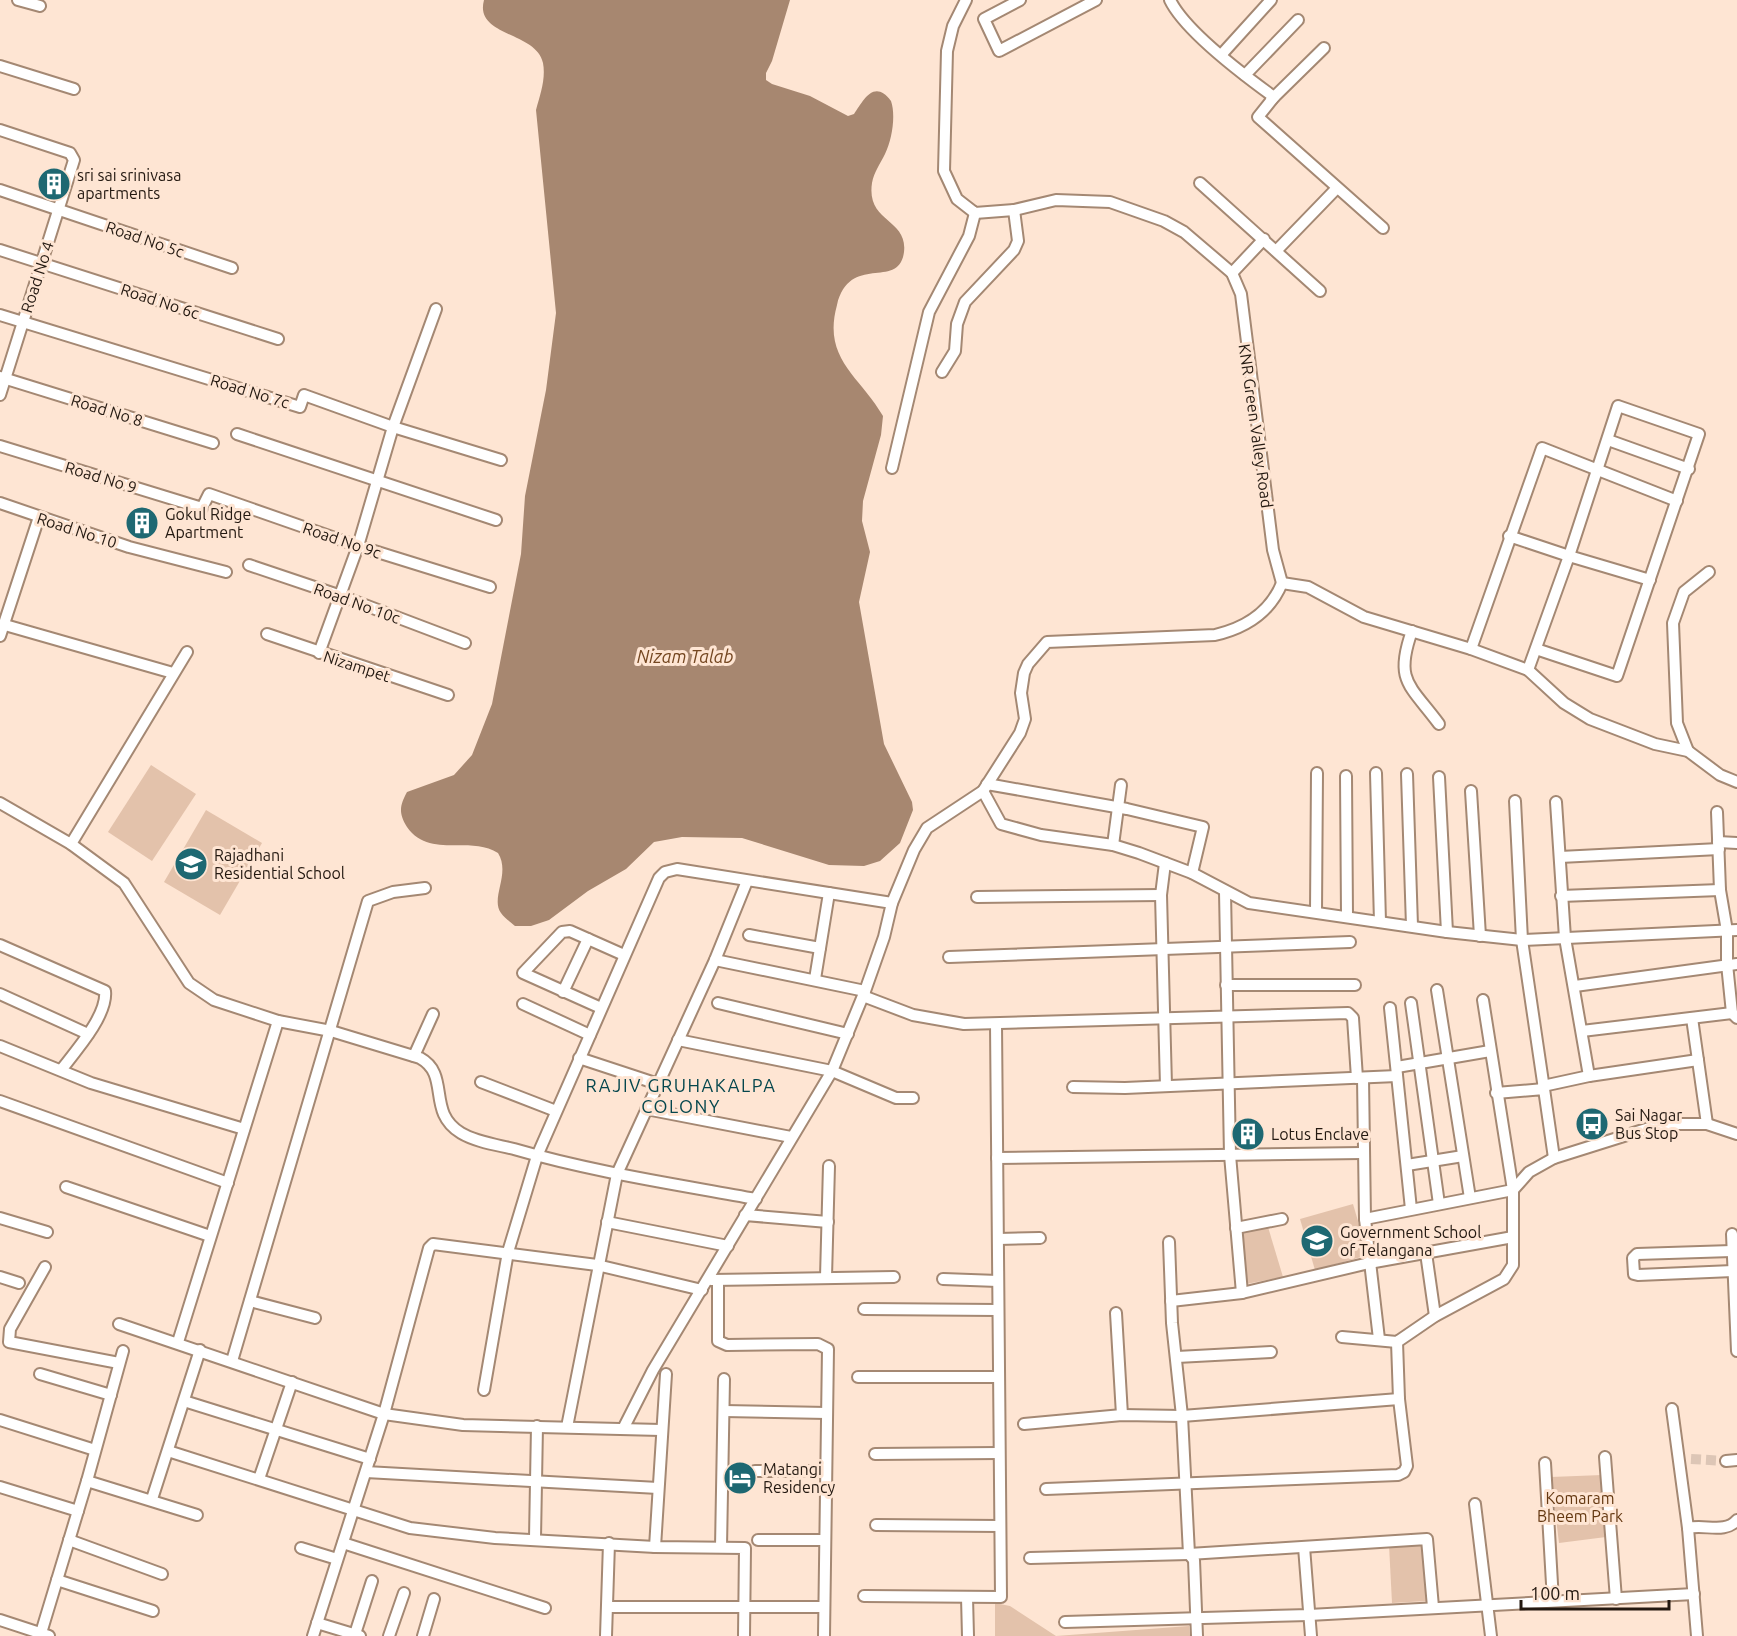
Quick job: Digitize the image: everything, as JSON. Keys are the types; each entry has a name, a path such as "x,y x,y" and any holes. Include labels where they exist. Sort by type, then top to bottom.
{"street":[{"path":"18,0 40,6"},
{"path":"966,0 953,26 947,51 944,171 957,199 975,213 1014,210 1056,200 1110,202 1164,221 1184,232 1232,273 1264,238"},
{"path":"1020,0 984,19 999,51 1074,5 1096,0"},
{"path":"1170,0 1183,20 1245,75 1274,97 1258,117 1336,189 1383,228"},
{"path":"1222,54 1271,0"},
{"path":"1245,75 1298,20"},
{"path":"1269,103 1324,48"},
{"path":"0,66 74,89"},
{"name":"Road No 4","path":"0,130 70,153 74,160 43,262 3,377 0,395"},
{"path":"1200,183 1264,238 1320,291"},
{"path":"1277,250 1336,189"},
{"name":"Road No 5c","path":"0,190 232,268"},
{"path":"942,372 955,351 957,324 965,302 1014,250 1018,241 1014,210"},
{"path":"892,468 929,312 969,236 975,213"},
{"name":"Road No 6c","path":"0,250 278,339"},
{"name":"KNR Green Valley Road","path":"1232,273 1241,294 1273,550 1282,583"},
{"path":"319,653 358,546 393,427 436,309"},
{"path":"0,315 23,323"},
{"name":"Road No 7c","path":"23,323 300,407 304,395 393,427 501,460"},
{"name":"Road No 8","path":"3,377 213,443"},
{"path":"1528,670 1598,472 1618,406 1699,434 1617,676 1536,649"},
{"path":"237,434 378,483 496,520"},
{"path":"1608,440 1689,469"},
{"name":"Road No 9","path":"0,446 202,508"},
{"path":"1471,649 1509,536 1542,448 1598,472 1677,501"},
{"name":"Road No 9c","path":"202,508 209,494 358,546 490,586"},
{"name":"Road No 10","path":"0,503 129,547 225,572"},
{"path":"0,636 39,517"},
{"path":"1509,536 1650,580"},
{"name":"Road No 10c","path":"249,565 465,643"},
{"path":"1688,751 1677,723 1673,623 1684,592 1709,572"},
{"path":"623,1429 653,1370 702,1290 713,1280 745,1215 832,1071 864,994 884,937 892,903 914,850 927,828 985,787 1020,733 1025,719 1021,693 1024,673 1028,664 1047,642 1215,635 1239,629 1251,621 1278,594 1282,583 1308,587 1364,617 1471,649 1528,670 1564,703 1590,719 1655,744 1688,751 1720,775 1737,782"},
{"path":"5,625 173,673"},
{"path":"1412,631 1402,661 1404,677 1439,724"},
{"name":"Nizampet","path":"267,634 448,695"},
{"path":"71,844 187,652"},
{"path":"1316,911 1317,773"},
{"path":"1376,773 1380,922"},
{"path":"1407,774 1412,926"},
{"path":"1346,776 1347,916"},
{"path":"1439,777 1447,932"},
{"path":"1113,845 1121,785"},
{"path":"985,787 1119,808 1203,827 1191,873"},
{"path":"985,787 1001,824 1041,835 1113,845 1191,873 1249,903 1447,932 1522,940 1732,930"},
{"path":"1471,791 1480,936"},
{"path":"1515,801 1522,940 1554,1158"},
{"path":"1556,802 1565,938 1589,1076"},
{"path":"0,803 71,844 124,883 189,982 214,1000 278,1021 331,1031 414,1056 431,1064 437,1079 439,1106 450,1125 463,1134 537,1156 617,1174 756,1199"},
{"path":"1582,1031 1734,1015 1732,930 1720,890 1717,812"},
{"path":"1560,857 1737,843"},
{"path":"1165,863 1161,895 1166,1086"},
{"path":"484,1390 508,1252 537,1156 659,878 665,872 678,869 892,903"},
{"path":"567,1427 597,1265 617,1174 715,960 747,881"},
{"path":"232,1361 368,901 393,892 425,888"},
{"path":"1562,896 1720,890"},
{"path":"1225,892 1230,1155 1242,1293"},
{"path":"814,979 830,893"},
{"path":"976,897 1161,895"},
{"path":"601,1008 523,973 562,932 570,931 624,955"},
{"path":"748,935 820,948"},
{"path":"563,992 588,939"},
{"path":"949,957 1350,942"},
{"path":"0,945 102,988 106,998 88,1034 61,1070"},
{"path":"715,960 814,979 864,994 913,1015 964,1023 996,1024 1348,1013 1353,1018 1360,1078 1365,1219 1379,1339"},
{"path":"1575,986 1732,964"},
{"path":"1226,985 1355,985"},
{"path":"1437,990 1470,1198"},
{"path":"0,994 88,1034"},
{"path":"1342,1336 1397,1342 1435,1316 1504,1279 1513,1265 1513,1190 1483,1000"},
{"path":"718,1003 848,1034"},
{"path":"1411,1003 1439,1204"},
{"path":"523,1004 590,1035"},
{"path":"1390,1008 1412,1209"},
{"path":"414,1056 433,1014"},
{"path":"1692,1018 1707,1124"},
{"path":"178,1342 278,1021"},
{"path":"864,1596 1001,1598 996,1024"},
{"path":"678,1040 832,1071 896,1098 913,1098"},
{"path":"0,1046 91,1083 244,1129"},
{"path":"1073,1087 1166,1086 1360,1078 1397,1072 1419,1062 1490,1051"},
{"path":"579,1058 658,1084"},
{"path":"1496,1093 1544,1087 1589,1076 1698,1060"},
{"path":"481,1082 556,1111"},
{"path":"0,1101 228,1183"},
{"path":"646,1108 791,1137"},
{"path":"1365,1219 1513,1190 1529,1172 1554,1158 1662,1124 1707,1124 1737,1134"},
{"path":"997,1158 1362,1153"},
{"path":"1407,1165 1463,1156"},
{"path":"826,1277 830,1166"},
{"path":"66,1187 210,1236"},
{"path":"745,1215 828,1222"},
{"path":"0,1218 47,1232"},
{"path":"1236,1228 1282,1219"},
{"path":"607,1222 728,1246"},
{"path":"1732,1234 1737,1351"},
{"path":"1171,1301 1242,1293 1369,1263 1513,1237"},
{"path":"998,1239 1040,1238"},
{"path":"1169,1242 1171,1301 1182,1416 1189,1554 1194,1560 1197,1636"},
{"path":"313,1636 384,1414 429,1248 433,1244 597,1265 702,1290"},
{"path":"1732,1251 1637,1254 1633,1258 1633,1268 1634,1274 1638,1275 1733,1271"},
{"path":"1426,1253 1435,1316"},
{"path":"45,1267 5,1327 9,1342 119,1363"},
{"path":"0,1277 19,1283"},
{"path":"713,1280 894,1277"},
{"path":"943,1279 998,1281"},
{"path":"713,1280 718,1341 727,1345 818,1344 828,1349 824,1636"},
{"path":"250,1301 315,1318"},
{"path":"864,1310 998,1310"},
{"path":"1116,1313 1122,1415"},
{"path":"119,1324 178,1342 384,1414 464,1425 661,1430"},
{"path":"1046,1489 1398,1475 1404,1472 1407,1466 1399,1399 1397,1342"},
{"path":"152,1499 200,1350"},
{"path":"0,1620 38,1634 78,1511 123,1351"},
{"path":"1177,1357 1271,1352"},
{"path":"40,1374 111,1395"},
{"path":"655,1547 666,1374"},
{"path":"858,1377 999,1377"},
{"path":"722,1547 724,1379"},
{"path":"259,1479 292,1382"},
{"path":"1024,1424 1122,1415 1182,1416 1399,1399"},
{"path":"184,1401 370,1459"},
{"path":"1672,1409 1688,1528 1697,1636"},
{"path":"724,1411 827,1413"},
{"path":"0,1420 95,1450"},
{"path":"535,1538 537,1426"},
{"path":"168,1451 410,1528 495,1538 535,1538 655,1547 745,1548 744,1636"},
{"path":"875,1454 999,1453"},
{"path":"1605,1457 1616,1599"},
{"path":"1679,1460 1691,1459"},
{"path":"1545,1463 1553,1601"},
{"path":"755,1471 826,1471"},
{"path":"366,1472 658,1488"},
{"path":"87,1481 152,1499 197,1515"},
{"path":"0,1487 78,1511"},
{"path":"1475,1504 1491,1636"},
{"path":"1688,1528 1698,1526 1726,1528 1737,1520"},
{"path":"876,1525 1000,1526"},
{"path":"758,1539 825,1540"},
{"path":"1030,1558 1189,1554 1427,1539 1433,1607"},
{"path":"69,1540 162,1574"},
{"path":"343,1543 544,1608"},
{"path":"606,1636 609,1543"},
{"path":"1304,1547 1311,1636"},
{"path":"300,1548 337,1559"},
{"path":"57,1580 153,1611"},
{"path":"317,1623 358,1635 372,1581"},
{"path":"389,1636 404,1593"},
{"path":"1065,1622 1309,1615 1694,1594"},
{"path":"968,1597 968,1636"},
{"path":"423,1636 434,1599"},
{"path":"608,1607 824,1607"}],"green space":[{"path":"151,765 196,794 152,861 108,832"},
{"path":"206,810 262,843 220,915 164,882"},
{"name":"Government School of Telangana","path":"1353,1204 1368,1255 1315,1270 1300,1219"},
{"path":"1268,1227 1283,1277 1246,1284 1243,1233"},
{"name":"Komaram Bheem Park","path":"1602,1475 1606,1537 1559,1543 1551,1477"},
{"path":"1422,1543 1426,1601 1392,1603 1389,1545"},
{"path":"995,1603 1010,1606 1056,1636 995,1636"},
{"path":"1189,1626 1190,1636 1056,1636"}],"water":[{"name":"Nizam Talab","path":"484,0 790,0 772,61 766,73 766,80 810,96 848,116 854,114 865,98 874,92 885,94 891,101 893,120 891,135 873,179 872,196 875,206 900,232 904,241 904,252 900,263 893,269 863,275 852,280 843,289 837,305 834,324 839,353 883,416 881,435 863,501 862,521 870,552 859,602 884,744 912,802 913,810 900,843 880,861 864,866 829,865 742,838 682,837 654,842 626,869 588,891 549,920 531,926 515,926 502,915 498,907 502,869 498,853 475,846 438,845 427,842 416,837 404,822 401,809 407,792 454,775 472,755 492,704 521,554 525,496 546,390 556,313 536,110 543,81 543,63 538,53 529,45 496,28 488,21 483,12"}],"tunnel":[{"path":"1691,1459 1726,1461"}],"place":[{"name":"sri sai srinivasa apartments","path":"54,184"},
{"name":"Gokul Ridge Apartment","path":"142,523"},
{"name":"Rajadhani Residential School","path":"191,864"},
{"name":"Sai Nagar Bus Stop","path":"1592,1124"},
{"name":"Lotus Enclave","path":"1248,1134"},
{"name":"Government School of Telangana","path":"1317,1241"},
{"name":"Matangi Residency","path":"740,1478"}],"district":[{"name":"RAJIV GRUHAKALPA COLONY","path":"681,1095"}]}
